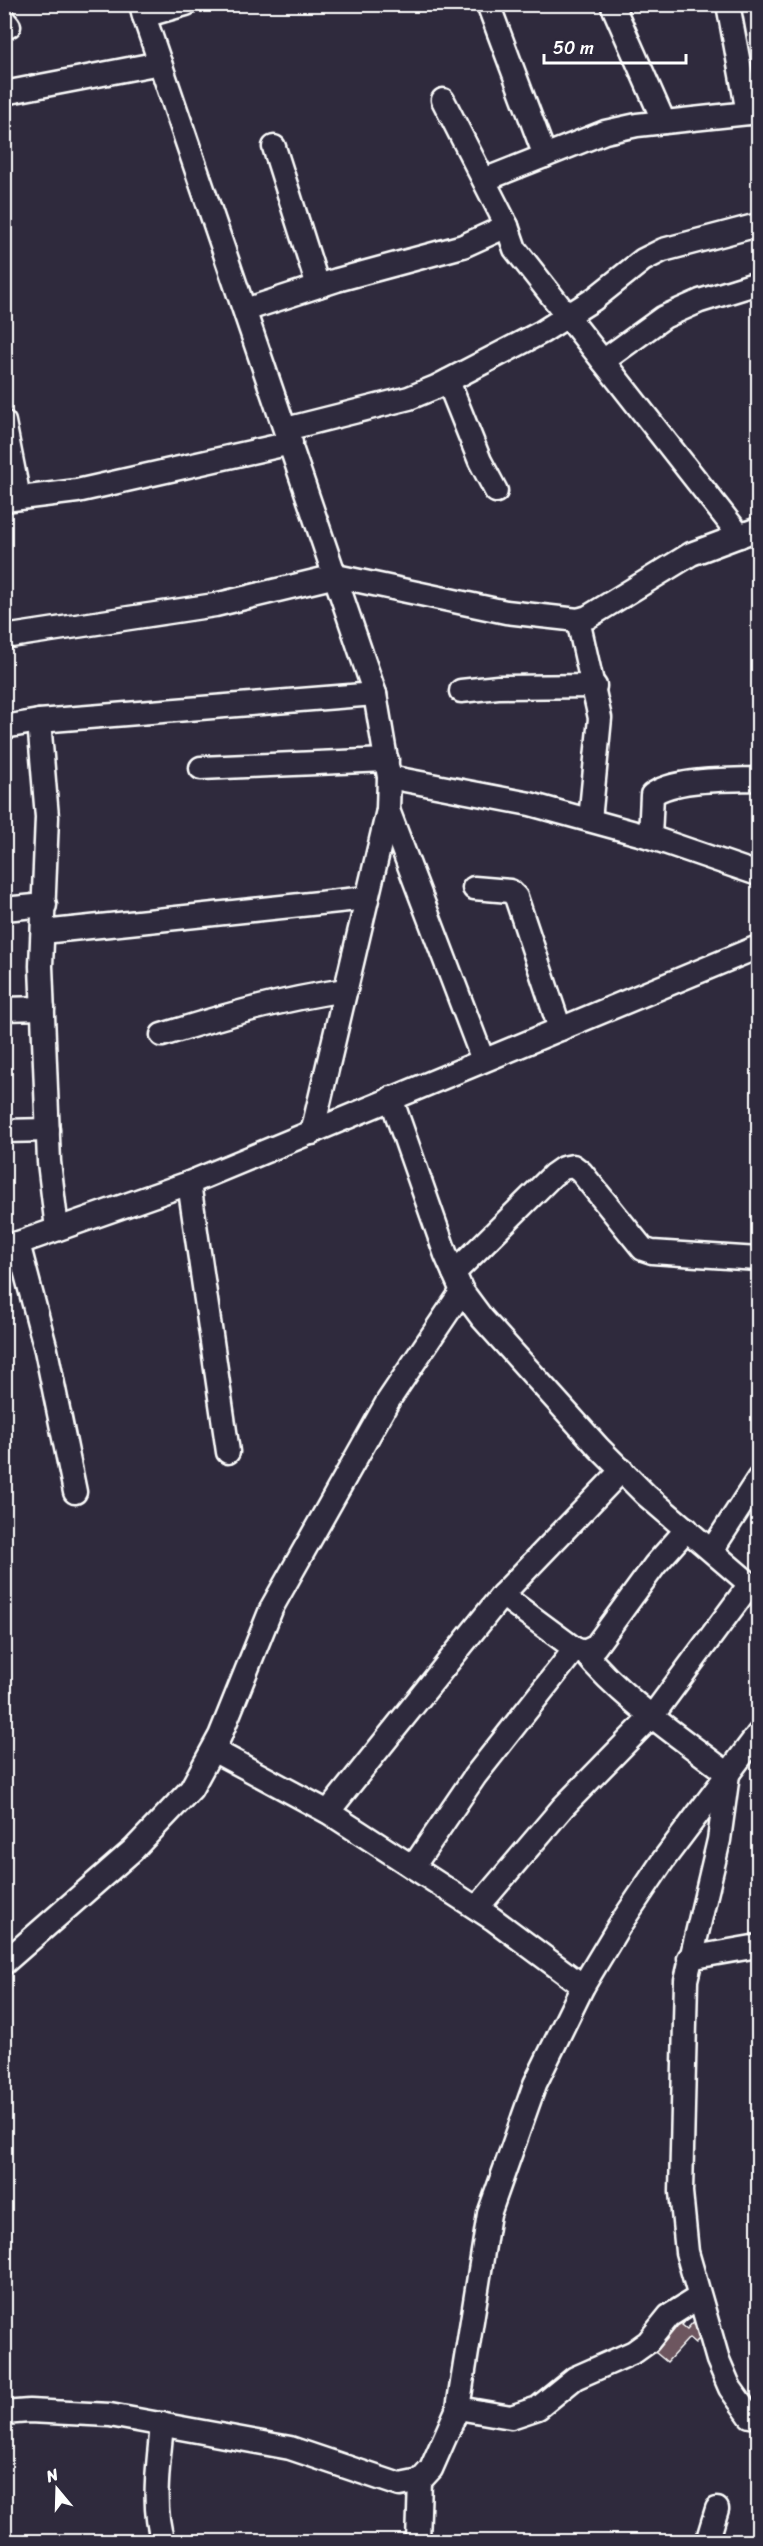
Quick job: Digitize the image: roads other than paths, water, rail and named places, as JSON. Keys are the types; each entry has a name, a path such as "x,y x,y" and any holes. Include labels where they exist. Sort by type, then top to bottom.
{"street":[{"path":"186,4 143,10 375,694 388,768 388,810 312,1133"},
{"path":"488,4 545,156"},
{"path":"612,4 664,122"},
{"path":"484,180 606,132 664,122 753,112 728,4"},
{"path":"4,93 160,63"},
{"path":"4,637 215,605 336,576 506,612 578,620 588,617 691,554 749,533 603,361 515,249 507,226 443,100"},
{"path":"274,147 318,286"},
{"path":"4,422 12,499 77,491 289,436 409,398 448,381 568,315 643,260 663,250 759,225"},
{"path":"245,310 318,286 463,246 507,226"},
{"path":"603,361 671,314 700,301 759,283"},
{"path":"448,381 480,461 496,491"},
{"path":"578,620 595,686 600,718 590,820"},
{"path":"461,691 498,687 595,686"},
{"path":"4,727 39,721 375,694"},
{"path":"39,721 47,817 43,1008 50,1183 57,1229"},
{"path":"201,768 388,768 650,837 759,874"},
{"path":"650,837 652,795 659,790 683,784 759,779"},
{"path":"388,810 483,1060"},
{"path":"474,888 510,891 516,897 560,1029"},
{"path":"43,932 367,898"},
{"path":"4,909 45,905"},
{"path":"75,1492 46,1350 11,1245 189,1183 759,947"},
{"path":"162,1035 272,1003 346,990"},
{"path":"4,1009 43,1008"},
{"path":"391,1098 458,1282 482,1318 622,1470 754,1587 653,1715 563,1807 477,1908"},
{"path":"4,1131 48,1130"},
{"path":"4,1963 25,1947 133,1850 191,1789 213,1750 272,1607 458,1282 553,1175 563,1168 573,1166 581,1172 643,1248 652,1252 759,1259"},
{"path":"189,1183 228,1452"},
{"path":"328,1812 502,1594 622,1470"},
{"path":"711,1551 759,1479"},
{"path":"413,1867 475,1776 579,1651 595,1647 655,1565 687,1529"},
{"path":"502,1594 579,1651 653,1715 728,1774"},
{"path":"4,2413 29,2411 110,2415 290,2448 400,2486 420,2481 431,2469 458,2408 489,2214 535,2084 583,1986 664,1859 759,1734"},
{"path":"213,1750 328,1812 477,1908 583,1986"},
{"path":"728,1774 719,1840 689,1958 686,1980 681,2192 687,2252 718,2360 730,2388 750,2416"},
{"path":"689,1958 759,1946"},
{"path":"458,2408 511,2417 538,2408 575,2378 634,2352 648,2342 669,2316 698,2293"},
{"path":"162,2424 158,2506 163,2541"},
{"path":"418,2541 420,2481"},
{"path":"707,2541 717,2509"}]}
